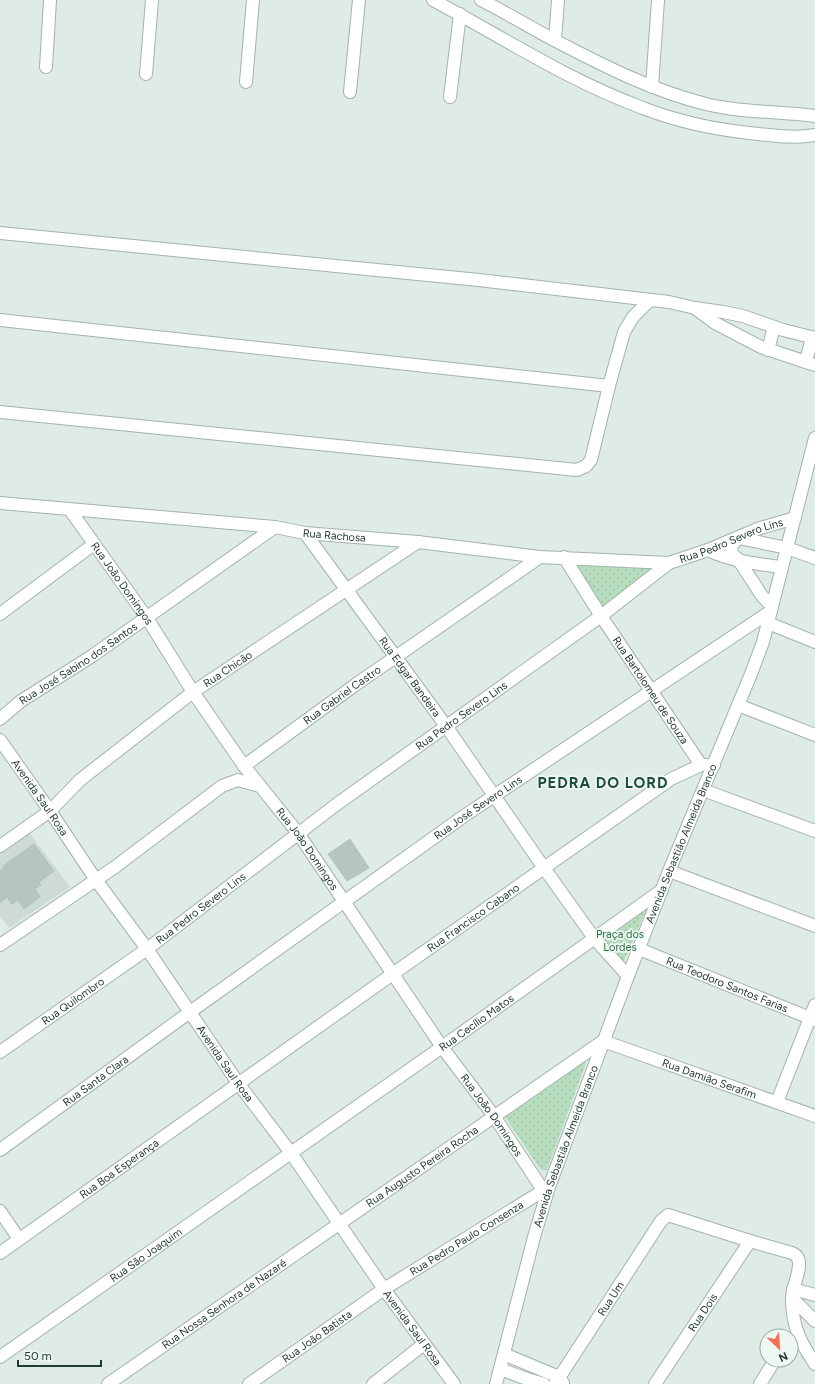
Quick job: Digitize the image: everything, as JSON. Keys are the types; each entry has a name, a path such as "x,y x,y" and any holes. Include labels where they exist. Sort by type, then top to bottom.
{"street":[{"path":"46,67 50,0"},
{"path":"146,74 152,0"},
{"path":"246,82 252,0"},
{"path":"350,92 359,0"},
{"path":"433,0 576,79 614,97 644,108 671,117 733,131 795,136 815,135"},
{"path":"481,0 618,73 688,100 750,112 815,116"},
{"path":"555,40 558,0"},
{"path":"652,87 658,0"},
{"path":"450,97 460,14"},
{"path":"0,233 479,280 649,301 669,302 737,315 813,338 810,364 768,350 736,335 715,323 695,308"},
{"path":"0,412 573,470 584,468 591,460 624,332 633,317 649,301"},
{"path":"0,320 609,386"},
{"path":"768,350 774,326"},
{"name":"Avenida Sebastião Almeida Branco","path":"496,1384 546,1189 669,871 714,765 757,657 772,609 781,567 815,438"},
{"name":"Rua Rachosa","path":"1,504 275,527 305,533 418,542 540,557 669,563"},
{"name":"Rua João Domingos","path":"70,510 147,618 193,692 244,766 298,833 394,973 442,1047 546,1189"},
{"name":"Rua Pedro Severo Lins","path":"147,949 298,833 602,616 669,563 708,550 760,528 795,518"},
{"name":"Rua José Sabino dos Santos","path":"0,718 21,701 92,656 275,527"},
{"name":"Rua Edgar Bandeira","path":"305,533 446,726 594,938 628,976"},
{"path":"772,609 738,559 733,555 731,549 734,542 739,538 787,548 815,558"},
{"name":"Rua Chicão","path":"0,846 50,811 80,780 193,692 418,542"},
{"path":"0,614 94,544"},
{"path":"708,550 719,556 781,567"},
{"name":"Rua Gabriel Castro","path":"244,766 395,657 540,557"},
{"name":"Rua Bartolomeu de Souza","path":"564,558 701,765"},
{"name":"Rua José Severo Lins","path":"190,1012 464,816 772,609"},
{"path":"768,623 815,642"},
{"path":"738,705 815,735"},
{"name":"Avenida Saul Rosa","path":"0,740 96,880 147,949 238,1083 291,1153 384,1289 454,1384"},
{"name":"Rua Francisco Cabano","path":"238,1083 671,779 701,765 714,765"},
{"path":"0,945 115,867 222,786 238,780 260,786"},
{"path":"703,790 815,831"},
{"path":"669,871 815,926"},
{"name":"Rua Cecílio Matos","path":"291,1153 662,890"},
{"name":"Rua Quilombro","path":"0,1052 147,949"},
{"name":"Rua Teodoro Santos Farias","path":"639,949 812,1019"},
{"path":"778,1102 812,1019 815,1005"},
{"name":"Rua Santa Clara","path":"0,1150 190,1012"},
{"name":"Rua Damião Serafim","path":"603,1042 815,1116"},
{"name":"Rua Augusto Pereira Rocha","path":"339,1223 603,1042"},
{"name":"Rua Boa Esperança","path":"0,1253 238,1083"},
{"name":"Rua São Joaquim","path":"0,1357 291,1153"},
{"name":"Rua Pedro Paulo Consenza","path":"384,1289 546,1189"},
{"path":"0,1212 19,1239"},
{"name":"Rua Um","path":"559,1382 663,1219 669,1216 750,1241"},
{"name":"Rua Nossa Senhora de Nazaré","path":"108,1384 339,1223"},
{"path":"750,1241 792,1252 798,1256 800,1263 793,1294 793,1328"},
{"name":"Rua Dois","path":"655,1384 750,1241"},
{"name":"Rua João Batista","path":"249,1384 384,1289"},
{"path":"793,1294 815,1295"},
{"path":"793,1294 815,1321"},
{"path":"799,1341 815,1364"},
{"path":"373,1384 424,1344"},
{"path":"504,1354 559,1382"},
{"path":"500,1368 544,1384"},
{"path":"760,1384 770,1368"}],"shaded area":[{"path":"28,831 70,887 9,928 0,916 0,852"}],"green space":[{"path":"573,563 657,566 604,608"},
{"name":"Praça dos Lordes","path":"648,905 623,963 602,939"},
{"path":"584,1061 586,1063 547,1170 541,1170 505,1117"}],"building":[{"path":"350,839 369,868 347,881 328,854"},
{"path":"34,844 54,871 39,882 41,885 35,889 40,897 24,909 18,900 12,904 7,897 0,903 0,871 4,868 3,866"}],"district":[{"name":"PEDRA DO LORD","path":"603,783"}]}
